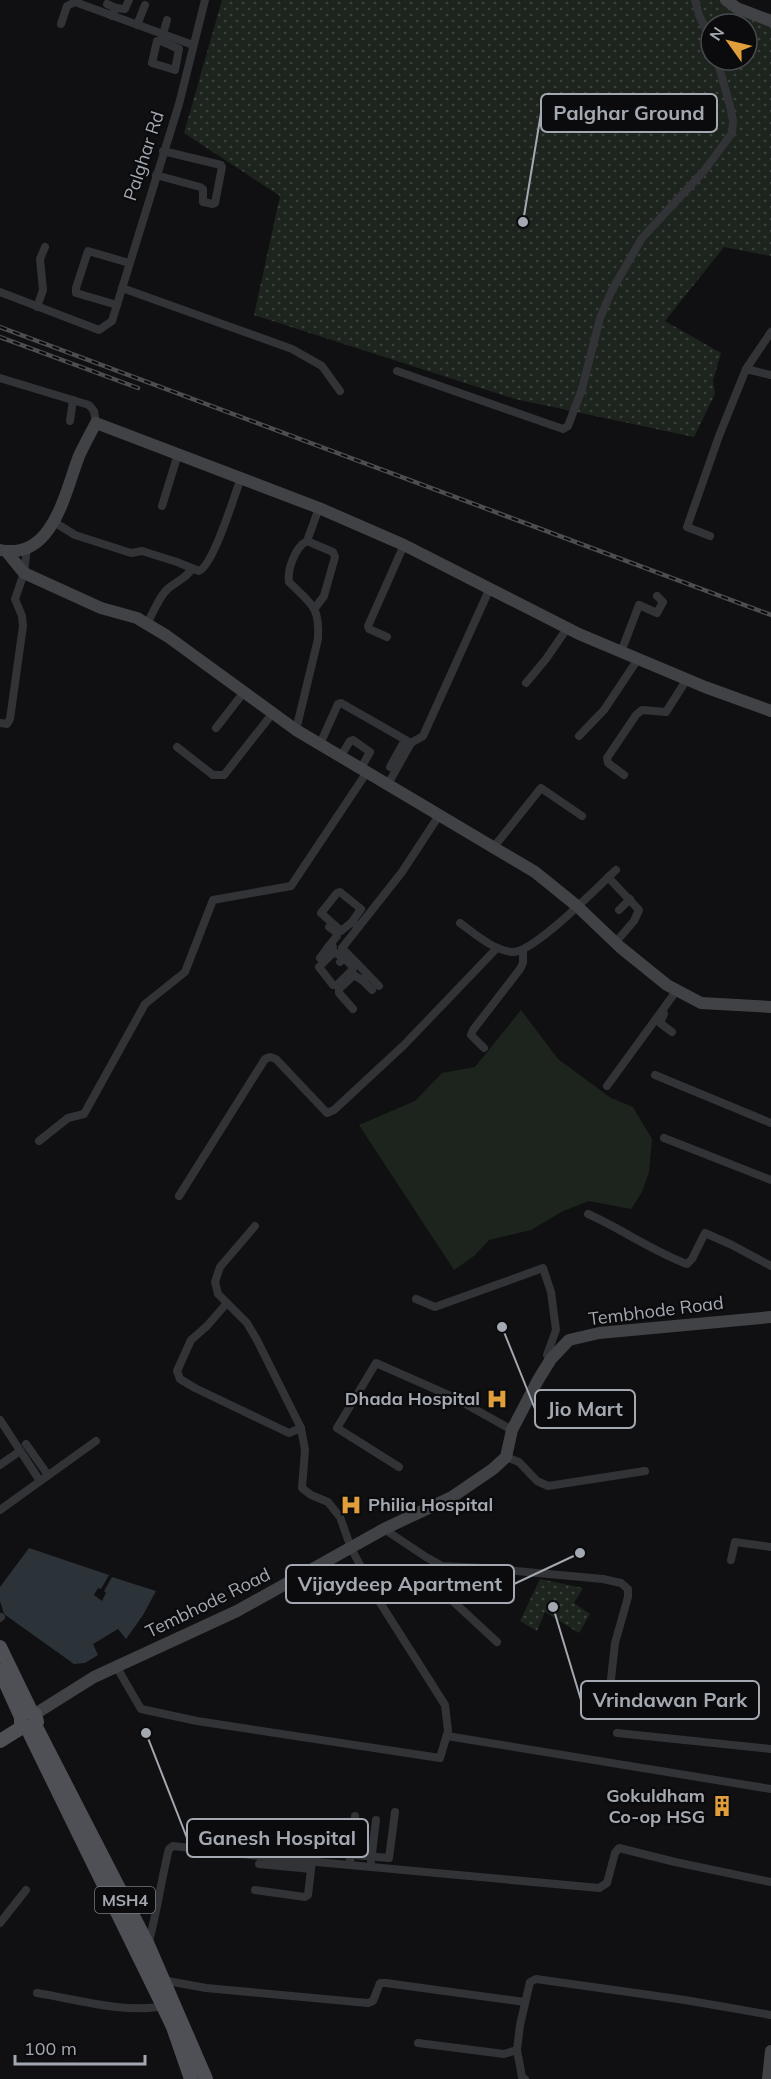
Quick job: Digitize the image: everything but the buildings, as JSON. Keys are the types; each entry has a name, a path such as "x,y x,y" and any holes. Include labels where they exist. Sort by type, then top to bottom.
{"main road":[{"name":"MSH4","path":"0,1647 29,1720 206,2079"},
{"name":"MSH4","path":"0,1671 29,1720 148,1945 164,2006 191,2079"},
{"path":"0,1741 29,1720"}],"street":[{"path":"61,24 67,6 71,3 125,9 129,0"},
{"name":"Palghar Rd","path":"37,307 99,330 112,321 179,104 205,0"},
{"path":"726,0 737,8 771,21"},
{"path":"137,25 145,4"},
{"path":"112,9 162,38 193,45"},
{"path":"162,38 167,20"},
{"path":"397,371 563,429 567,426 582,389 600,318 612,290 642,238 704,171 732,134 733,121 720,72"},
{"path":"156,175 200,187 203,189 203,201 215,203 221,165 163,151"},
{"path":"0,292 37,307 43,290 40,259 45,247"},
{"path":"117,305 76,293 75,288 88,251 129,263"},
{"path":"122,288 292,349 322,366 340,391"},
{"path":"710,536 687,527 719,436 746,369 771,332"},
{"path":"746,369 771,375"},
{"path":"0,378 89,405 94,411 96,423 79,455 54,522 36,544 27,548 3,550"},
{"path":"70,421 73,400"},
{"path":"96,423 319,508 404,545 579,634 687,680 771,711"},
{"path":"162,506 178,454"},
{"path":"54,522 75,535 131,553 141,551 199,571 204,569 218,540 241,478"},
{"path":"296,730 318,639 319,624 315,608 289,582 288,573 301,544 307,541 319,508"},
{"path":"307,541 333,552 335,557 324,596 315,608"},
{"path":"387,637 369,629 368,626 404,545"},
{"path":"0,723 7,724 9,719 23,626 22,616 15,599 19,572 27,548"},
{"path":"3,550 19,572 101,608 137,618 167,636 296,730 535,872 577,906 615,943 667,984 701,1003 771,1007"},
{"path":"147,624 164,593 169,587 186,577 192,569"},
{"path":"390,767 408,742 423,736 490,588"},
{"path":"621,652 639,605 657,613 663,602 657,596"},
{"path":"526,683 568,627"},
{"path":"579,736 604,710 638,659"},
{"path":"624,775 608,763 607,758 636,715 642,710 666,712 687,680"},
{"path":"216,728 244,692"},
{"path":"320,744 338,704 341,703 408,742"},
{"path":"177,747 213,775 224,775 272,714"},
{"path":"39,1141 68,1118 84,1114 145,1004 185,972 213,900 291,886 364,770 370,752 353,740 341,756"},
{"path":"388,784 408,742"},
{"path":"493,848 541,788 582,816"},
{"path":"344,956 356,924 361,909 340,892 321,913 341,931 356,924 402,872 440,814"},
{"path":"459,923 496,948 512,952 523,951 534,944 616,870"},
{"path":"608,877 637,907 638,914 615,943"},
{"path":"618,910 630,899"},
{"path":"320,958 337,936 336,932 322,922"},
{"path":"328,947 344,956 376,988"},
{"path":"179,1196 266,1059 270,1057 276,1059 327,1113 334,1110 404,1045 496,948"},
{"path":"484,1048 471,1035 473,1030 520,969 523,963 523,951"},
{"path":"353,1009 339,993 339,988 354,975 365,977"},
{"path":"672,1032 660,1021 679,991"},
{"path":"608,1086 679,991"},
{"path":"655,1074 771,1123"},
{"path":"664,1138 771,1180"},
{"path":"588,1214 637,1241 687,1264 692,1259 705,1233 771,1266"},
{"path":"116,1666 141,1709 166,1715 326,1742 440,1758 447,1736 445,1705 379,1601 351,1548 340,1517 328,1502 311,1495 302,1488 305,1450 301,1428 247,1323 218,1294 215,1282 220,1267 255,1226"},
{"path":"416,1299 435,1307 543,1268 551,1292 556,1330 546,1355 551,1359"},
{"path":"227,1303 191,1340 177,1371 180,1379 289,1433 301,1428"},
{"name":"Tembhode Road","path":"29,1720 116,1666 237,1611 384,1529 452,1497 493,1469 506,1457 512,1430 538,1380 551,1359 569,1340 599,1333 771,1317"},
{"path":"399,1467 337,1428 376,1363 453,1397 512,1430"},
{"path":"0,1420 48,1475"},
{"path":"1,1505 40,1481 96,1441"},
{"path":"0,1465 23,1447"},
{"path":"23,1447 40,1481"},
{"path":"506,1457 519,1461 537,1481 548,1486 645,1471"},
{"path":"384,1529 442,1566 603,1579 621,1583 628,1589 628,1597 615,1643 607,1715"},
{"path":"731,1560 735,1542 771,1547"},
{"path":"455,1567 453,1579 443,1592 497,1642"},
{"path":"617,1733 771,1749"},
{"path":"447,1736 771,1790"},
{"path":"371,1861 390,1857 395,1812"},
{"path":"350,1859 355,1816"},
{"path":"371,1861 376,1820"},
{"path":"148,1945 156,1917 161,1880 170,1849 173,1846 284,1863 312,1865 350,1859 599,1888 607,1883 615,1853 619,1848 771,1882"},
{"path":"331,1850 350,1859"},
{"path":"259,1864 284,1863"},
{"path":"255,1890 305,1898 308,1895 312,1865"},
{"path":"0,1923 26,1890"},
{"path":"525,2079 522,2076 517,2050 530,1982 536,1979 685,2000 771,2015"},
{"path":"157,1980 206,1988 368,2003 373,2001 380,1983 386,1983 525,2002"},
{"path":"37,1993 106,2005 151,2009 164,2006"},
{"path":"418,2043 504,2054 517,2050"},
{"path":"768,2079 771,2056"}],"shaded area":[{"path":"222,0 733,0 752,12 699,12 699,72 759,72 759,16 771,24 771,256 724,247 665,321 721,353 713,381 715,394 694,437 515,399 254,315 280,196 184,133"},
{"path":"521,1010 558,1059 611,1098 633,1107 652,1139 649,1172 642,1192 631,1209 589,1201 563,1211 531,1230 489,1240 474,1256 454,1270 359,1125 415,1101 442,1073 475,1067"},
{"path":"29,1548 109,1575 101,1589 98,1588 94,1595 102,1601 106,1593 104,1591 112,1577 156,1591 126,1639 118,1629 93,1644 98,1655 85,1663 74,1664 4,1614 0,1601 0,1587"},
{"path":"540,1579 583,1588 574,1603 590,1614 579,1633 545,1612 537,1631 520,1621"}],"railway":[{"path":"0,327 771,615"},
{"path":"0,337 138,388"}],"place":[{"name":"Palghar Ground","path":"523,222"},
{"name":"Jio Mart","path":"502,1327"},
{"name":"Dhada Hospital","path":"497,1399"},
{"name":"Philia Hospital","path":"351,1505"},
{"name":"Vijaydeep Apartment","path":"580,1553"},
{"name":"Vrindawan Park","path":"553,1607"},
{"name":"Ganesh Hospital","path":"146,1733"},
{"name":"Gokuldham Co-op HSG","path":"722,1806"}]}
